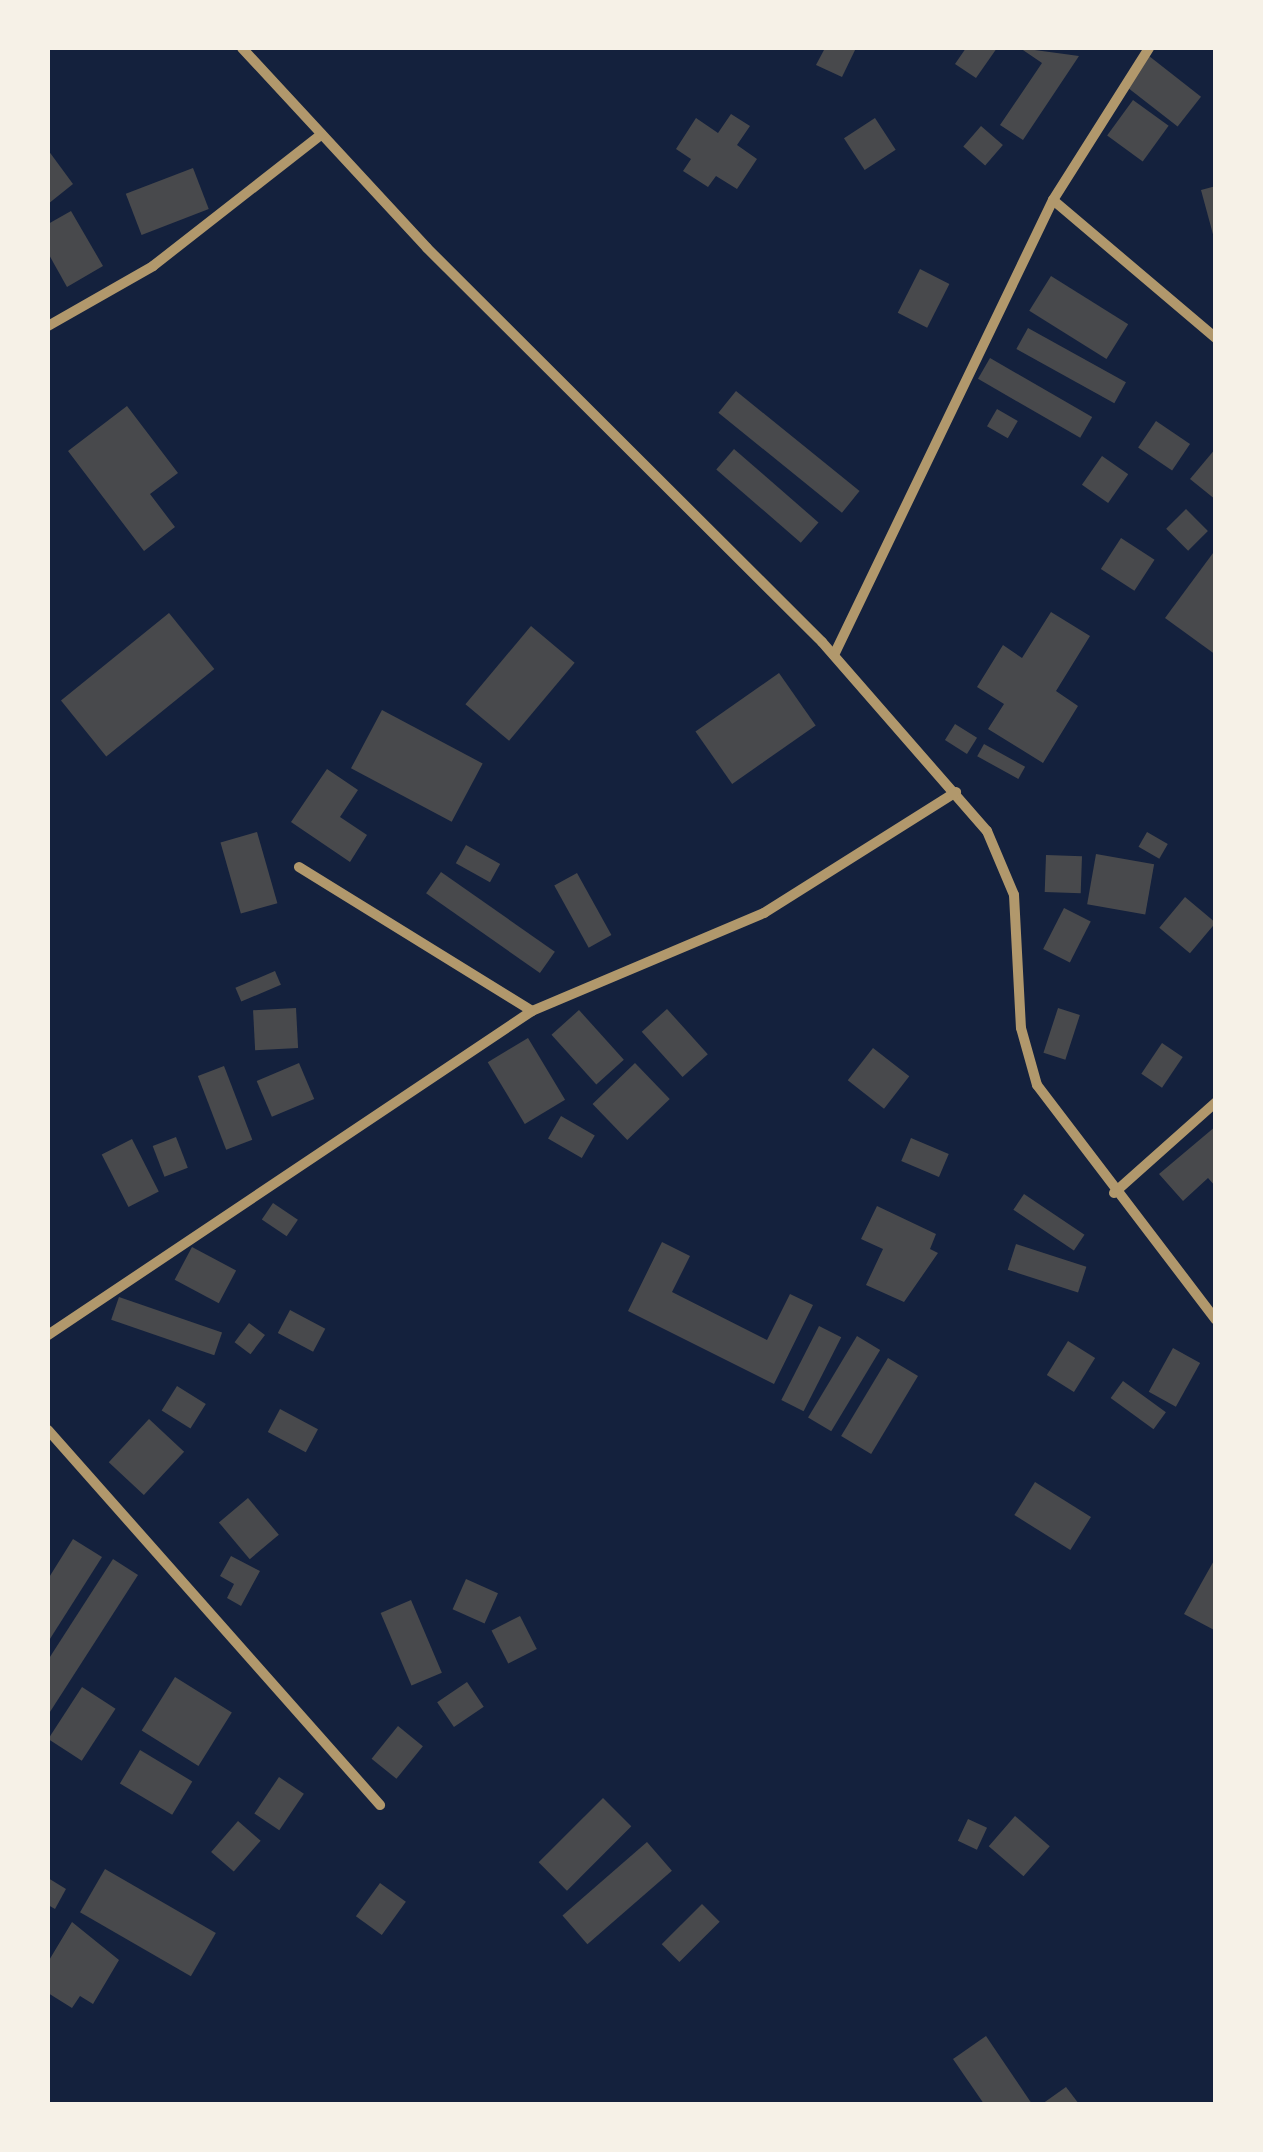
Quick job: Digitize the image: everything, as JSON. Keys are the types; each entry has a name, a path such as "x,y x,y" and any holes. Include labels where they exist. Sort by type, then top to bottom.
{"street":[{"path":"242,48 834,655 987,830 1014,896 1022,1028 1037,1086 1114,1193 1216,1320"},
{"path":"834,655 1052,200 1149,48"},
{"path":"48,326 153,266 322,134"},
{"path":"1052,200 1216,338"},
{"path":"48,1335 532,1011 764,913 956,792"},
{"path":"299,867 532,1011"},
{"path":"1114,1193 1216,1102"},
{"path":"48,1430 380,1805"}],"building":[{"path":"825,48 856,48 842,77 816,65"},
{"path":"966,48 997,48 976,78 955,64"},
{"path":"1020,48 1079,56 1023,140 1000,125 1042,63"},
{"path":"1149,56 1201,97 1178,127 1126,86"},
{"path":"1133,100 1169,126 1143,161 1107,136"},
{"path":"731,114 750,126 737,145 757,159 737,189 716,176 708,187 683,171 691,159 676,149 696,118 718,133"},
{"path":"875,118 896,150 865,170 844,138"},
{"path":"981,126 1003,145 985,165 963,146"},
{"path":"48,150 73,184 48,204"},
{"path":"193,168 209,209 142,235 126,194"},
{"path":"1216,186 1216,237 1214,238 1201,190"},
{"path":"71,211 103,266 67,287 48,253 48,224"},
{"path":"920,269 949,284 927,328 898,313"},
{"path":"1051,276 1128,324 1106,359 1029,311"},
{"path":"1028,328 1126,382 1114,403 1016,349"},
{"path":"990,358 1092,417 1080,438 978,379"},
{"path":"736,391 860,491 842,513 718,413"},
{"path":"127,406 178,473 150,494 175,527 144,551 68,451"},
{"path":"997,409 1018,421 1008,438 987,426"},
{"path":"1156,421 1190,444 1172,470 1138,448"},
{"path":"1216,448 1216,500 1190,479"},
{"path":"734,449 819,522 801,543 716,469"},
{"path":"1102,456 1128,474 1108,503 1082,485"},
{"path":"1186,509 1208,531 1188,551 1166,529"},
{"path":"1121,538 1155,560 1134,591 1101,569"},
{"path":"1216,549 1216,655 1165,618"},
{"path":"1051,612 1090,636 1056,691 1078,706 1043,763 988,729 1004,704 977,687 1003,645 1022,658"},
{"path":"169,613 214,669 106,756 61,700"},
{"path":"531,626 575,663 509,741 465,704"},
{"path":"779,673 816,725 732,784 695,732"},
{"path":"382,710 483,764 452,822 351,768"},
{"path":"955,724 977,738 967,754 945,740"},
{"path":"984,744 1025,767 1018,779 977,756"},
{"path":"327,769 358,790 340,817 367,835 350,862 291,822"},
{"path":"257,832 277,903 241,914 220,842"},
{"path":"1147,832 1168,844 1159,859 1138,847"},
{"path":"466,845 500,864 490,882 456,863"},
{"path":"1096,854 1154,864 1145,914 1087,904"},
{"path":"1046,855 1082,856 1081,893 1045,892"},
{"path":"441,872 555,952 540,973 426,893"},
{"path":"577,873 611,935 589,948 554,886"},
{"path":"1185,897 1216,923 1190,953 1159,928"},
{"path":"1064,908 1091,922 1070,963 1043,949"},
{"path":"275,971 281,985 241,1002 235,988"},
{"path":"296,1008 298,1048 255,1050 253,1010"},
{"path":"1058,1008 1080,1015 1065,1060 1043,1053"},
{"path":"667,1009 708,1054 683,1077 642,1032"},
{"path":"579,1010 624,1060 596,1085 552,1035"},
{"path":"528,1038 565,1100 525,1124 488,1062"},
{"path":"1162,1043 1183,1057 1162,1088 1141,1074"},
{"path":"873,1048 909,1076 884,1109 848,1080"},
{"path":"299,1063 314,1099 272,1117 257,1081"},
{"path":"635,1063 670,1099 627,1140 593,1104"},
{"path":"224,1066 252,1140 226,1150 198,1076"},
{"path":"561,1116 595,1136 582,1158 548,1139"},
{"path":"1216,1126 1216,1187 1208,1178 1183,1201 1159,1174"},
{"path":"176,1137 188,1168 164,1177 153,1146"},
{"path":"911,1138 949,1154 939,1177 901,1161"},
{"path":"132,1139 159,1192 128,1207 102,1154"},
{"path":"1024,1194 1085,1235 1074,1251 1013,1210"},
{"path":"273,1203 298,1220 287,1236 262,1220"},
{"path":"877,1206 936,1234 930,1249 938,1253 904,1302 866,1285 883,1249 861,1239"},
{"path":"662,1242 690,1256 672,1292 767,1340 790,1294 813,1305 774,1384 628,1311"},
{"path":"1016,1244 1086,1267 1078,1293 1008,1270"},
{"path":"192,1247 236,1270 219,1303 175,1280"},
{"path":"119,1297 222,1332 214,1355 111,1320"},
{"path":"290,1310 325,1329 313,1352 278,1333"},
{"path":"249,1323 265,1335 251,1354 235,1342"},
{"path":"819,1326 841,1337 804,1411 781,1400"},
{"path":"857,1336 880,1350 831,1431 808,1417"},
{"path":"1068,1341 1095,1358 1074,1392 1047,1375"},
{"path":"1173,1348 1200,1363 1176,1407 1149,1392"},
{"path":"888,1358 918,1376 871,1454 841,1436"},
{"path":"1123,1381 1166,1412 1154,1429 1111,1398"},
{"path":"177,1386 206,1404 190,1429 162,1411"},
{"path":"280,1409 318,1429 306,1452 268,1432"},
{"path":"149,1419 184,1452 144,1495 109,1462"},
{"path":"1035,1482 1091,1517 1070,1550 1014,1515"},
{"path":"248,1498 279,1535 250,1559 219,1522"},
{"path":"73,1539 102,1557 48,1642 48,1579"},
{"path":"231,1556 260,1571 241,1606 227,1598 234,1584 220,1576"},
{"path":"1216,1557 1216,1631 1184,1614"},
{"path":"113,1559 138,1575 48,1715 48,1660"},
{"path":"466,1579 498,1593 485,1623 453,1609"},
{"path":"411,1600 442,1673 411,1686 381,1613"},
{"path":"520,1616 537,1649 508,1663 491,1631"},
{"path":"175,1677 232,1713 198,1766 142,1730"},
{"path":"467,1682 484,1707 454,1727 437,1702"},
{"path":"82,1687 116,1709 82,1761 48,1739"},
{"path":"398,1726 423,1746 396,1779 372,1759"},
{"path":"140,1750 192,1781 172,1815 120,1783"},
{"path":"279,1777 304,1794 279,1830 254,1813"},
{"path":"603,1798 631,1826 567,1891 539,1862"},
{"path":"1015,1816 1050,1846 1023,1876 989,1846"},
{"path":"968,1819 987,1828 977,1850 958,1841"},
{"path":"238,1821 261,1841 234,1872 211,1852"},
{"path":"647,1842 672,1871 587,1944 562,1915"},
{"path":"105,1869 216,1933 191,1976 80,1912"},
{"path":"48,1878 66,1889 55,1909 48,1905"},
{"path":"380,1883 406,1902 382,1935 356,1916"},
{"path":"702,1904 720,1922 679,1962 662,1944"},
{"path":"72,1922 119,1960 93,2004 80,1996 72,2008 48,1993 48,1962"},
{"path":"986,2036 1032,2104 984,2104 953,2059"},
{"path":"1066,2087 1079,2104 1042,2104"}]}
